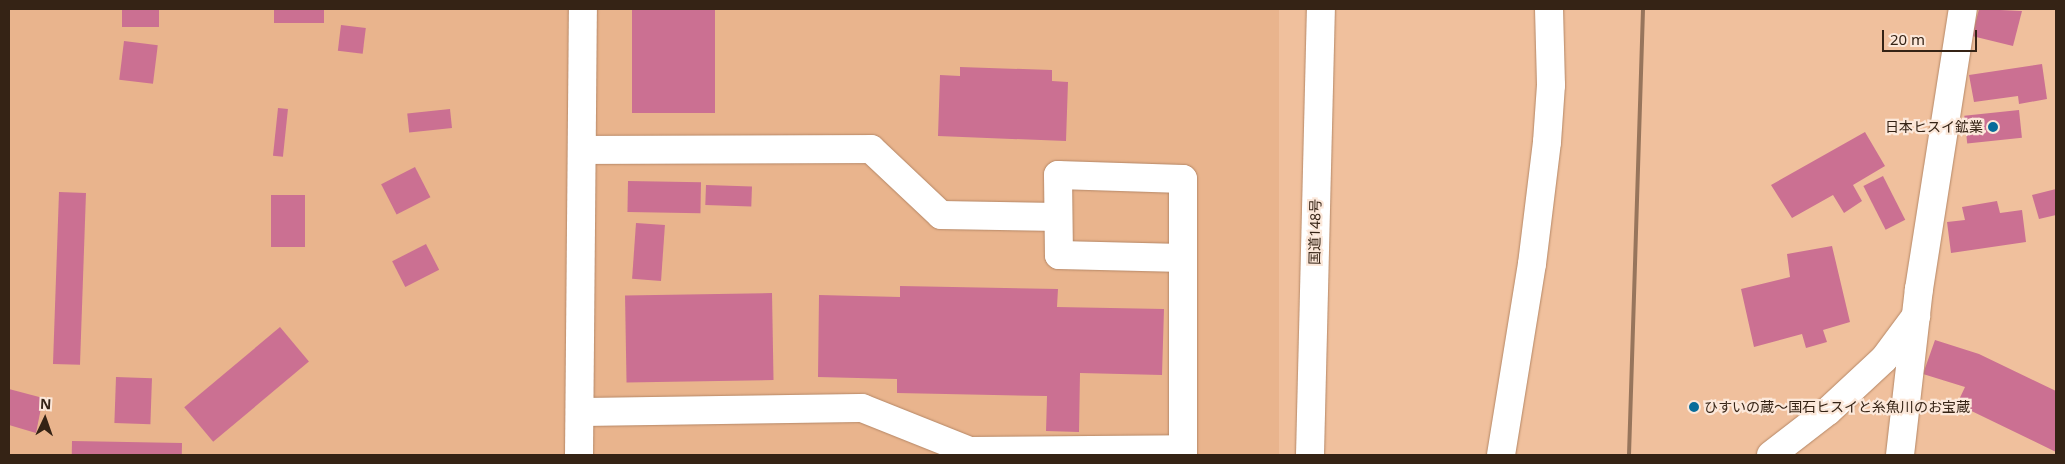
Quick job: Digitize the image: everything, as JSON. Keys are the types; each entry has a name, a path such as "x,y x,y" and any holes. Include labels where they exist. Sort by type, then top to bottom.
{"main road":[{"path":"579,455 582,9"},
{"name":"国道148号","path":"1310,455 1321,9"},
{"path":"1501,455 1532,264 1547,142 1551,85 1550,9"},
{"path":"1900,455 1911,383 1916,316 1963,9"},
{"path":"582,150 870,149 941,216 1058,217"},
{"path":"580,412 862,408 970,453 1183,452 1183,258 1183,178 1058,175 1059,255 1183,258"},
{"path":"1771,455 1828,411 1884,359 1916,316"}],"shaded area":[{"path":"9,9 1279,9 1279,455 9,455"}],"building":[{"path":"122,9 159,9 159,27 122,27"},
{"path":"274,9 324,9 324,23 274,23"},
{"path":"632,9 715,9 715,113 632,113"},
{"path":"1979,9 2022,11 2013,46 1972,36"},
{"path":"341,25 366,28 363,54 338,51"},
{"path":"124,41 158,45 153,84 119,80"},
{"path":"2042,64 2047,99 2019,104 2018,96 1974,102 1969,75"},
{"path":"960,67 1052,70 1052,81 1068,82 1066,141 938,136 940,75 960,76"},
{"path":"278,108 288,109 283,157 273,156"},
{"path":"450,109 452,128 409,132 407,113"},
{"name":"日本ヒスイ鉱業","path":"2019,110 2022,138 1967,144 1964,116"},
{"path":"1865,132 1885,166 1853,185 1862,201 1844,213 1833,195 1792,218 1771,185"},
{"path":"415,167 430,197 397,215 381,184"},
{"path":"1883,176 1905,220 1886,230 1863,186"},
{"path":"628,181 701,182 700,213 627,212"},
{"path":"706,185 752,187 751,207 705,205"},
{"path":"2056,189 2056,215 2039,219 2032,195"},
{"path":"59,192 86,193 80,365 53,364"},
{"path":"271,195 305,195 305,247 271,247"},
{"path":"1997,201 2000,213 2022,210 2026,242 1951,253 1947,222 1965,220 1962,207"},
{"path":"636,223 665,225 661,281 632,279"},
{"path":"426,244 439,270 405,287 392,261"},
{"path":"1832,246 1850,322 1823,330 1827,342 1806,348 1802,334 1754,347 1741,289 1790,277 1787,254"},
{"path":"900,286 1058,289 1057,307 1164,309 1162,375 1080,373 1079,432 1046,431 1047,396 897,393 897,379 818,377 819,295 900,297"},
{"path":"772,293 774,380 627,383 625,296"},
{"path":"280,327 309,361 213,442 184,407"},
{"path":"1935,340 1979,354 2056,391 2056,452 1957,404 1965,387 1923,374"},
{"path":"116,377 152,378 150,424 114,423"},
{"path":"9,389 43,398 36,433 9,425"},
{"path":"72,441 182,443 182,455 72,455"}],"railway":[{"path":"1629,455 1643,9"}],"place":[{"name":"日本ヒスイ鉱業","path":"1993,127"},
{"name":"ひすいの蔵～国石ヒスイと糸魚川のお宝蔵","path":"1694,407"}]}
